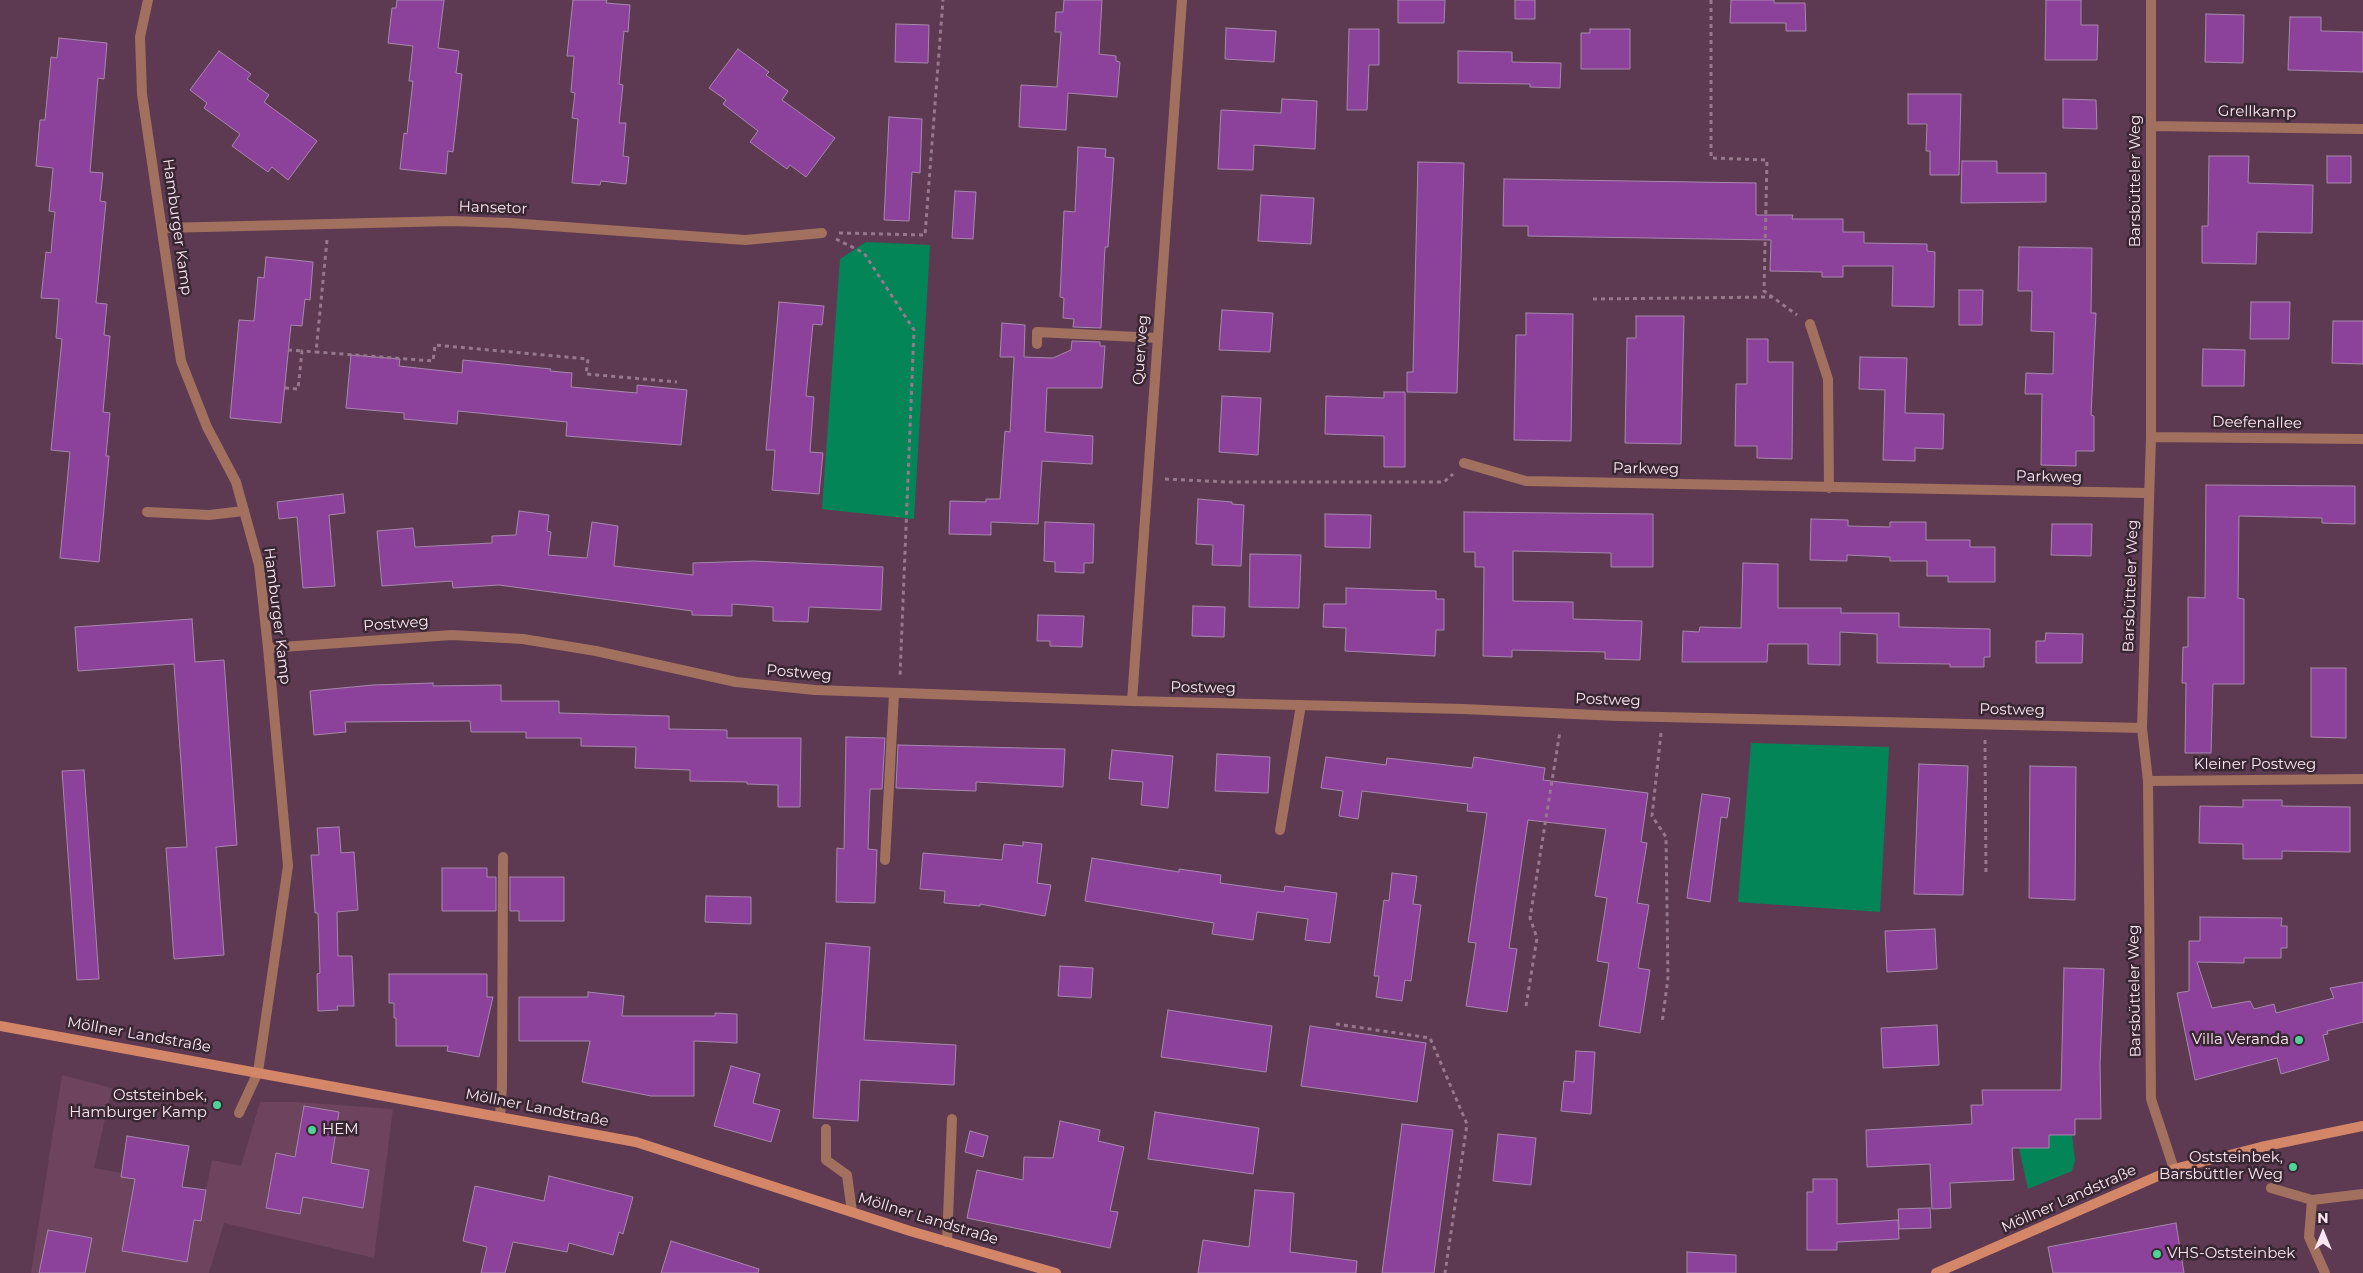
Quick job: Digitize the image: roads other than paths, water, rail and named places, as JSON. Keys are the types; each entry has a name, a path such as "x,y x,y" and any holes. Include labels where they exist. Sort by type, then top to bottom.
{"main road":[{"name":"Möllner Landstraße","path":"0,1026 636,1142 948,1242 1056,1273"},
{"name":"Möllner Landstraße","path":"1936,1273 2174,1168 2261,1147 2363,1126"}],"street":[{"name":"Hamburger Kamp","path":"148,0 140,37 142,94 181,361 208,427 236,482 259,565 288,866 258,1072 239,1113"},
{"name":"Querweg","path":"1132,701 1182,0"},
{"name":"Barsbütteler Weg","path":"2151,0 2151,437 2142,728 2148,781 2151,1098 2174,1168"},
{"name":"Grellkamp","path":"2151,126 2363,129"},
{"name":"Hansetor","path":"163,228 452,221 510,223 745,240 822,233"},
{"path":"1810,324 1828,380 1829,488"},
{"path":"1037,344 1038,332 1157,338"},
{"name":"Deefenallee","path":"2151,437 2363,439"},
{"name":"Parkweg","path":"1464,463 1526,481 2148,493"},
{"path":"148,512 209,515 244,511"},
{"name":"Postweg","path":"268,648 452,635 523,639 596,651 736,682 815,690 1663,717 2142,728"},
{"path":"885,860 897,694"},
{"path":"1280,830 1301,705"},
{"name":"Kleiner Postweg","path":"2148,781 2363,779"},
{"path":"500,1116 502,1086 503,856"},
{"path":"948,1242 952,1119"},
{"path":"826,1129 826,1160 847,1175 852,1212"},
{"path":"2271,1188 2312,1200 2363,1194"},
{"path":"2312,1200 2309,1237 2324,1273"}],"place":[{"name":"Villa Veranda","path":"2299,1040"},
{"name":"Oststeinbek, Hamburger Kamp","path":"217,1105"},
{"name":"HEM","path":"312,1130"},
{"name":"Oststeinbek, Barsbüttler Weg","path":"2293,1167"},
{"name":"VHS-Oststeinbek","path":"2157,1254"}]}
